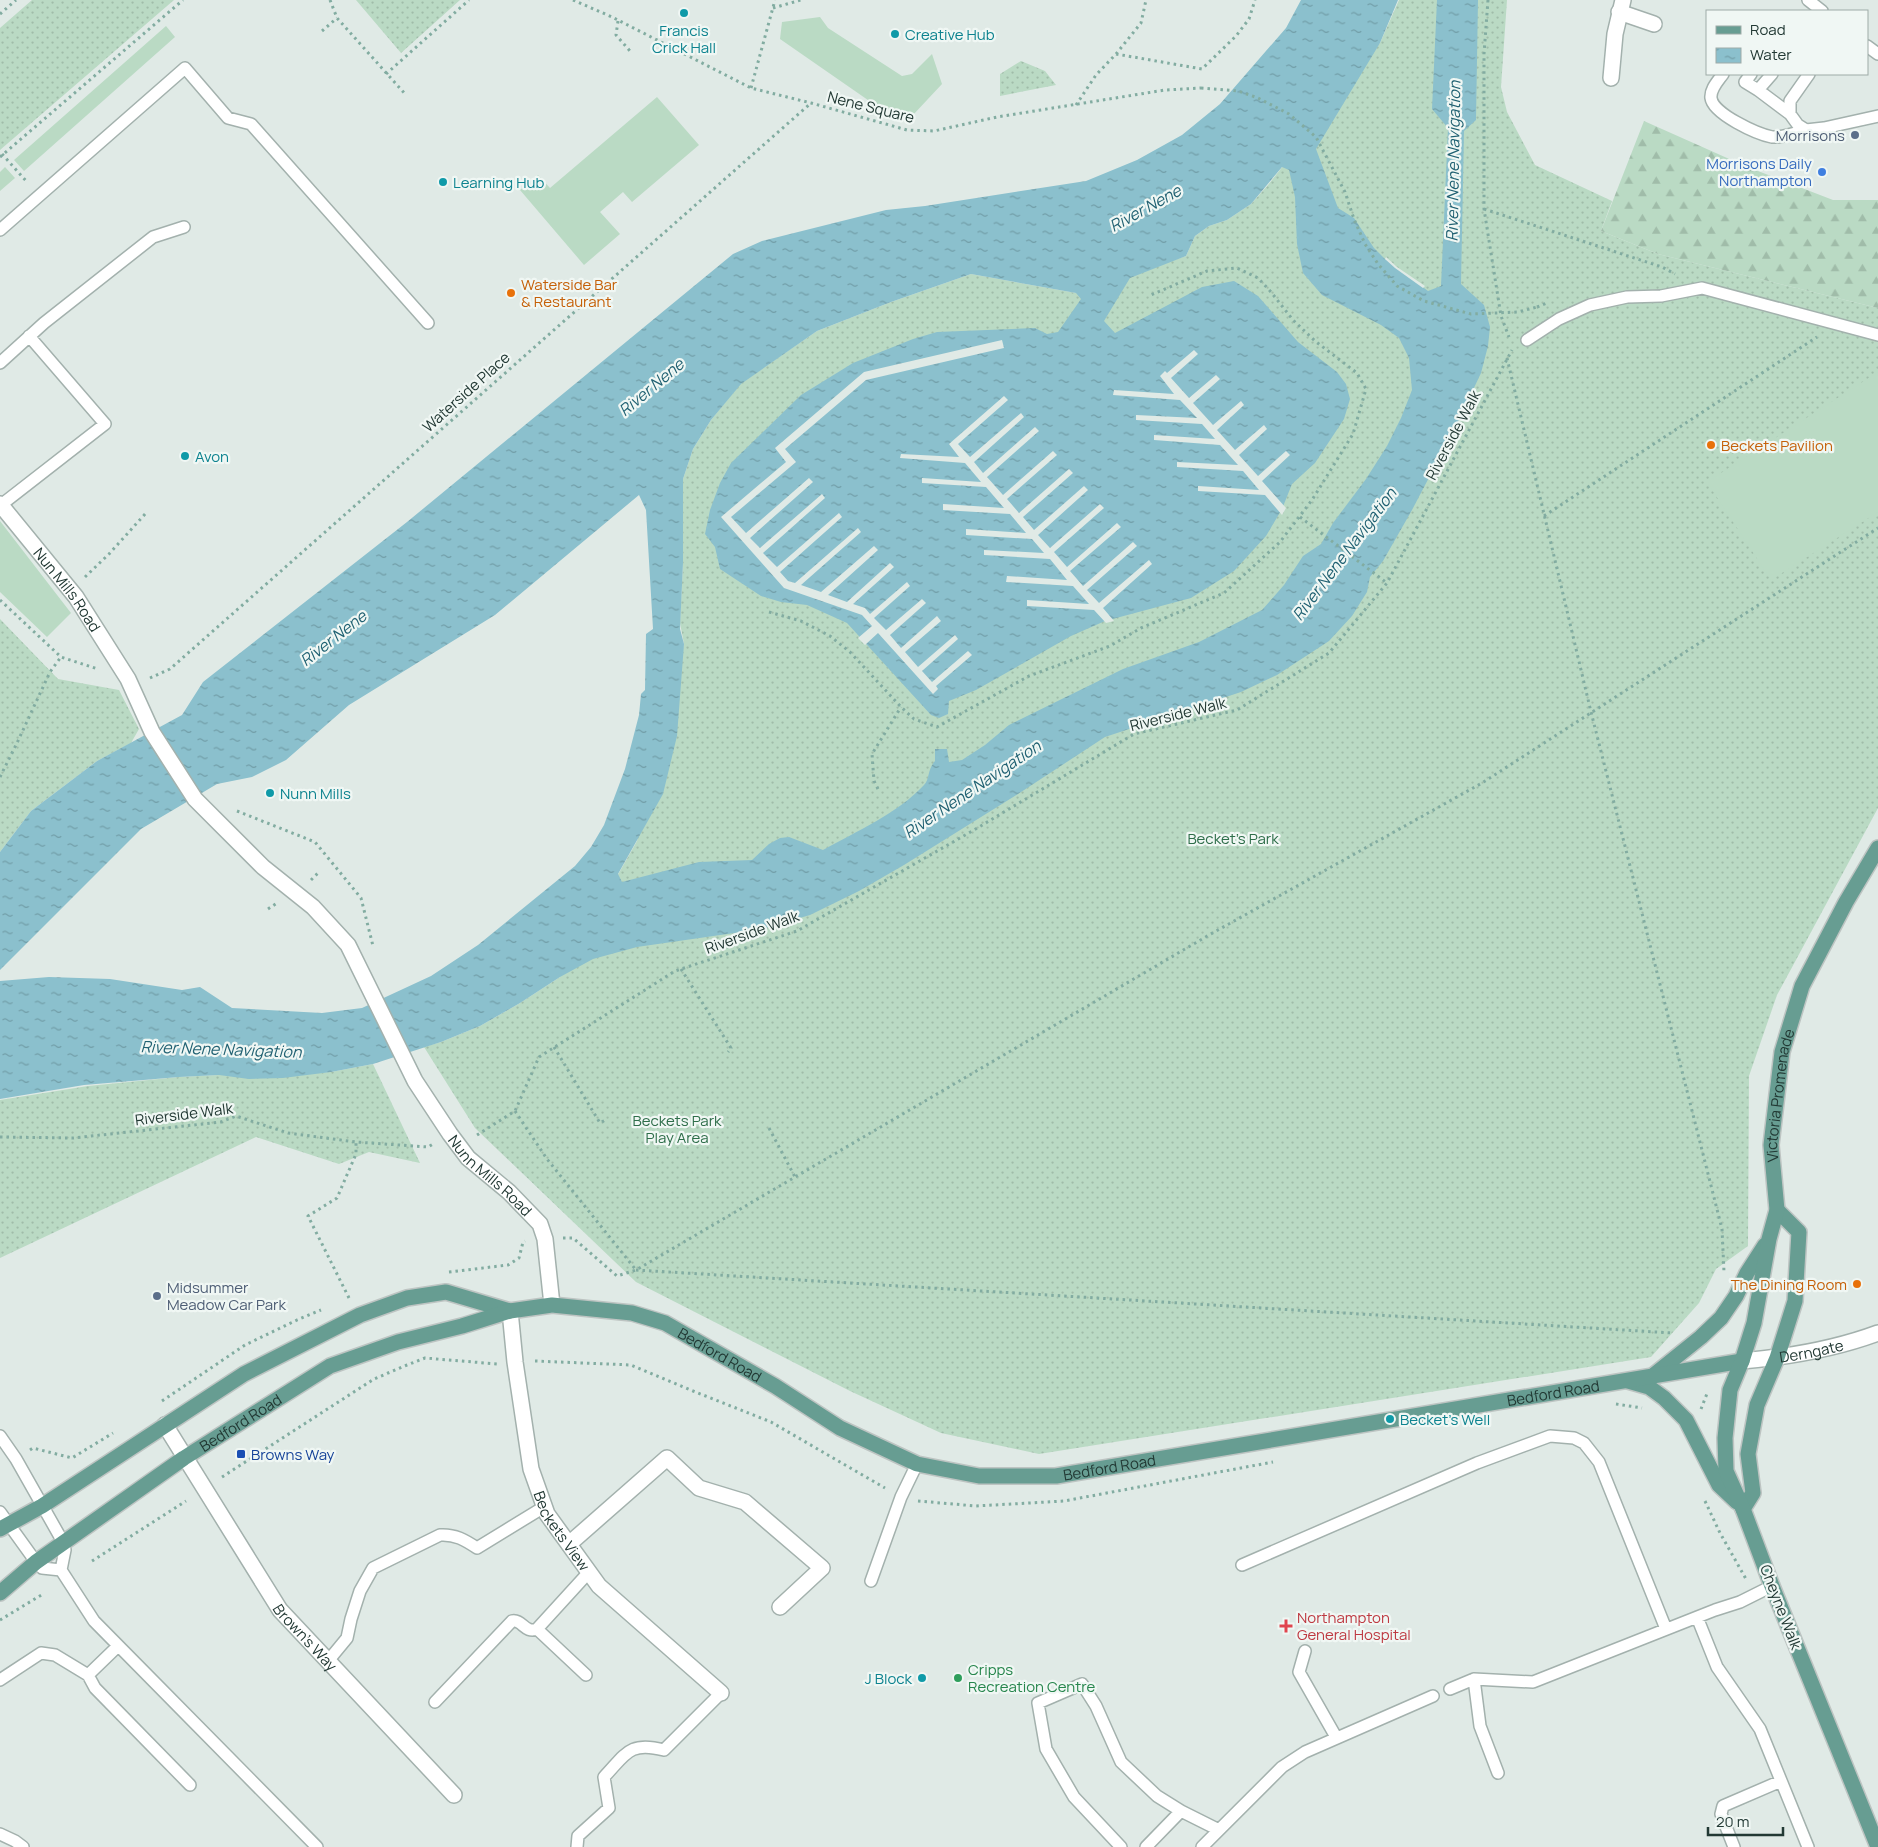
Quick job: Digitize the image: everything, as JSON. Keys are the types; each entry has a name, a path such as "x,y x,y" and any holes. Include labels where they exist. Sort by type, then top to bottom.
{"main road":[{"name":"Victoria Promenade","path":"1742,1361 1754,1323 1769,1239 1777,1210 1771,1146 1782,1052 1802,986 1846,902 1878,848"},
{"path":"1627,1380 1649,1387 1664,1398 1686,1420 1719,1485 1744,1509 1753,1492 1748,1454 1757,1405 1777,1358 1795,1301 1799,1232 1777,1210"},
{"path":"1654,1375 1701,1338 1720,1318 1769,1239"},
{"name":"Bedford Road","path":"3,1522 42,1506 244,1374 360,1316 407,1298 446,1292 510,1310"},
{"name":"Bedford Road","path":"0,1593 63,1542 184,1458 330,1366 398,1342 462,1326 510,1310 552,1305 632,1313 665,1323 775,1386 840,1428 917,1464 979,1476 1056,1476 1742,1361"},
{"name":"Cheyne Walk","path":"1742,1361 1730,1390 1725,1438 1726,1471 1744,1509 1772,1586 1878,1847"}],"street":[{"path":"1611,78 1615,34 1621,6 1654,24"},
{"name":"Nun Mills Road","path":"1,505 76,598 128,680 152,732 195,799 263,867 313,907 348,945"},
{"name":"Nunn Mills Road","path":"348,945 414,1081 450,1134 468,1158 509,1192 540,1224 545,1239 552,1305"},
{"name":"Beckets View","path":"510,1310 515,1362 531,1469 547,1514 599,1586 721,1693"},
{"name":"Derngate","path":"1742,1361 1777,1358 1855,1342 1878,1334"},
{"name":"Brown's Way","path":"165,1425 280,1610 454,1795"},
{"path":"569,1544 667,1458 699,1488 744,1502 822,1568 780,1607"}],"lane":[{"path":"1808,0 1821,10"},
{"path":"0,230 185,68 228,118 251,124 428,323"},
{"path":"1722,75 1712,91 1711,98 1713,104 1719,111 1744,126 1772,136 1782,137 1806,130 1878,116"},
{"path":"1750,75 1745,82 1790,114 1798,125 1806,130"},
{"path":"1758,90 1771,75"},
{"path":"1790,114 1790,101 1808,75"},
{"path":"0,363 29,336 153,237 184,227"},
{"path":"1527,340 1559,319 1590,305 1627,297 1661,296 1702,288 1878,335"},
{"path":"1,505 105,424 29,336"},
{"path":"0,1436 16,1459 63,1542 65,1550 61,1570 94,1621 317,1847"},
{"path":"1242,1564 1477,1463 1550,1436 1574,1438 1584,1443 1599,1462 1666,1629"},
{"path":"871,1581 901,1497 917,1464"},
{"path":"328,1661 347,1638 360,1592 373,1568 440,1535 451,1534 477,1548 544,1507"},
{"path":"3,1522 42,1568 61,1570"},
{"path":"436,1702 512,1621 517,1621 527,1630 537,1630 589,1572"},
{"path":"1450,1689 1474,1680 1533,1682 1715,1610 1740,1602 1772,1586"},
{"path":"1697,1617 1717,1667 1760,1729 1808,1847"},
{"path":"537,1630 586,1675"},
{"path":"88,1675 118,1646"},
{"path":"1304,1651 1299,1672 1336,1737"},
{"path":"0,1680 41,1653 55,1655 88,1675 95,1688 190,1785"},
{"path":"1474,1680 1480,1726 1498,1773"},
{"path":"1121,1847 1074,1797 1046,1749 1038,1703 1082,1684 1096,1706 1121,1762 1157,1796 1180,1811 1219,1830"},
{"path":"577,1847 578,1836 609,1808 604,1777 631,1750 646,1746 664,1750 721,1693"},
{"path":"1202,1847 1282,1767 1304,1752 1433,1696"},
{"path":"1734,1847 1721,1814 1723,1806 1781,1782"},
{"path":"1146,1847 1180,1811"},
{"path":"0,1834 15,1840 23,1847"}],"path":[{"path":"0,14 16,0"},
{"path":"29,185 1,156 183,0"},
{"path":"330,0 337,18 406,95"},
{"path":"386,74 469,0"},
{"name":"Nene Square","path":"573,0 751,88 810,102 907,130 934,131 996,118 1165,90 1201,88 1238,91 1258,98 1289,114 1316,137 1345,192 1365,244 1378,264 1397,286 1424,301 1471,314 1518,312 1537,307"},
{"path":"751,88 775,0"},
{"path":"773,8 801,0"},
{"path":"1076,106 1096,75 1141,23 1146,0"},
{"path":"1116,54 1202,69 1236,36 1249,19 1255,0"},
{"path":"1488,0 1484,54 1484,209 1501,316 1510,341"},
{"path":"322,31 337,18"},
{"path":"618,21 616,35 630,51"},
{"name":"Waterside Place","path":"128,680 148,678 170,669 810,102"},
{"path":"1484,209 1662,267 1702,288"},
{"path":"769,612 801,621 830,636 850,652 900,707 914,719 937,727 1029,676 1110,646 1141,628 1224,593 1280,542 1300,517 1353,434 1366,390 1357,373 1309,336 1258,278 1237,268 1207,271 1151,295"},
{"path":"1544,516 1836,325"},
{"name":"Riverside Walk","path":"515,1112 539,1057 675,971 797,931 974,830 1134,734 1237,710 1329,653 1387,583 1506,358 1513,349"},
{"path":"1506,358 1591,712 1722,1229 1724,1275"},
{"path":"83,579 109,554 146,513"},
{"path":"1300,517 1387,583"},
{"path":"573,1238 617,1276 636,1270 1210,935 1482,783 1878,528"},
{"path":"0,600 61,657 50,672 0,776"},
{"path":"878,789 874,782 872,754 900,707"},
{"path":"232,809 315,842 361,898 374,952"},
{"path":"681,969 731,1048 728,1052"},
{"path":"554,1047 600,1123 606,1119"},
{"path":"474,1137 515,1112 547,1159 636,1270 1679,1334"},
{"name":"Riverside Walk","path":"0,1136 74,1138 221,1122 236,1116 288,1133 356,1142 428,1146"},
{"path":"768,1128 795,1177"},
{"path":"350,1299 308,1216 337,1198 356,1154 356,1142"},
{"path":"519,1258 523,1242"},
{"path":"221,1478 374,1379 407,1365 425,1358 497,1364"},
{"path":"532,1361 550,1360 632,1364 771,1422 901,1497 913,1500 976,1506 1064,1502 1156,1486 1282,1460"},
{"path":"1698,1412 1702,1408 1708,1391"},
{"path":"1607,1404 1643,1408"},
{"path":"33,1448 72,1458 118,1430"},
{"path":"1704,1498 1720,1533 1755,1595"},
{"path":"92,1561 186,1501"},
{"path":"0,1620 43,1594"}],"green space":[{"path":"32,0 174,0 0,150 0,28"},
{"path":"356,0 460,0 401,53"},
{"name":"Becket's Park","path":"1399,0 1507,0 1501,87 1507,112 1535,165 1612,201 1601,231 1658,254 1878,308 1878,808 1777,995 1749,1076 1748,1246 1716,1269 1699,1303 1651,1357 1039,1454 941,1433 850,1391 636,1282 475,1128 424,1047 480,1026 560,977 637,841 684,644 680,623 683,563 683,479 693,449 711,420 740,384 817,331 891,302 971,274 1076,293 1186,256 1195,236 1209,226 1227,220 1251,204 1268,185 1380,43"},
{"path":"820,17 828,28 902,76 912,74 932,54 942,84 913,115 878,107 780,39 782,22"},
{"path":"166,26 175,37 24,171 14,160"},
{"path":"1021,61 1045,71 1056,85 1000,96 1000,74"},
{"path":"657,97 699,145 632,202 623,192 600,212 620,234 584,265 520,190 538,175 550,188"},
{"path":"1644,121 1745,166 1833,200 1878,200 1878,308 1658,254 1601,231"},
{"path":"5,167 15,178 0,191 0,172"},
{"path":"1878,372 1878,512 1771,580 1707,482"},
{"path":"0,521 71,613 47,637 0,592"},
{"path":"0,619 58,679 119,690 139,729 131,743 97,761 31,811 0,852"},
{"path":"373,1064 420,1163 369,1152 339,1164 256,1137 0,1258 0,1100 88,1086 179,1077 331,1072"}],"water":[{"path":"1301,0 1398,0 1380,43 1316,149 1338,208 1354,218 1374,248 1385,259 1428,291 1441,286 1448,128 1432,109 1437,0 1478,0 1476,120 1464,131 1461,284 1484,305 1490,327 1488,346 1481,373 1456,426 1412,510 1383,561 1370,577 1367,592 1352,616 1329,641 1277,675 1241,692 1105,737 904,865 859,891 810,915 762,929 637,947 593,959 480,1026 441,1042 373,1064 283,1078 249,1079 219,1075 84,1085 0,1099 0,981 49,977 110,979 182,990 200,987 232,1008 322,1013 362,1008 431,976 478,945 575,866 591,847 604,825 625,769 639,715 641,694 645,690 646,634 653,629 646,510 639,495 495,615 349,705 286,760 252,777 217,784 141,829 0,970 0,852 31,811 97,761 182,715 203,682 407,522 733,254 762,241 886,210 925,206 1086,181 1137,160 1182,135 1220,104 1286,28","holes":["1282,167 1289,170 1295,197 1297,244 1303,273 1322,295 1381,325 1399,338 1409,358 1412,390 1387,446 1366,479 1333,523 1321,544 1303,556 1284,585 1262,610 1199,642 1123,669 1009,725 985,745 962,760 949,762 947,749 935,749 935,761 927,780 902,805 823,850 789,837 780,838 769,844 752,860 699,862 622,882 618,874 663,794 677,736 684,644 680,629 683,563 683,479 693,449 711,420 741,384 817,331 891,302 971,274 1076,293 1081,299 1058,332 1047,334 1035,328 937,332 913,339 853,363 801,395 731,463 720,483 710,510 705,534 715,547 720,569 761,596 781,602 807,605 847,623 931,715 939,718 948,714 949,701 976,690 1071,636 1105,621 1191,598 1234,571 1266,536 1282,509 1292,484 1315,463 1344,419 1350,399 1346,384 1337,372 1298,342 1258,296 1234,281 1202,287 1115,333 1104,321 1130,278 1186,256 1195,236 1209,226 1227,220 1251,204"]}],"pier":[{"path":"1386,257 1425,286 1423,288 1395,268 1385,259"},
{"path":"1002,340 1004,348 866,380 785,449 796,462 731,517 746,533 809,478 813,482 750,538 760,548 822,494 825,498 763,553 777,567 839,513 842,517 780,572 788,581 795,583 858,528 861,532 801,585 821,592 874,546 878,550 828,595 847,602 890,563 894,567 853,604 865,608 870,614 907,582 910,586 874,618 886,630 922,599 926,603 890,635 901,648 937,616 941,621 905,652 918,667 955,635 958,639 922,671 932,682 968,651 972,655 936,686 938,689 933,694 878,633 865,645 858,638 872,626 862,615 784,588 721,517 786,462 775,448 864,372"},
{"path":"1194,350 1198,354 1171,378 1189,398 1216,375 1220,379 1193,403 1213,425 1241,401 1244,405 1217,430 1235,450 1264,425 1267,429 1239,455 1258,476 1286,451 1290,455 1262,481 1286,508 1282,515 1265,495 1198,491 1198,486 1259,490 1243,471 1177,467 1177,462 1238,465 1220,445 1154,440 1154,435 1215,439 1202,424 1136,420 1136,415 1197,418 1180,400 1113,395 1114,390 1174,394 1160,376 1165,371 1167,373"},
{"path":"1004,396 1008,400 958,444 970,457 1021,413 1024,417 974,462 983,473 1035,427 1039,431 987,477 1003,495 1053,451 1057,455 1007,499 1019,513 1069,469 1073,473 1023,517 1034,530 1084,486 1088,490 1038,535 1050,548 1100,504 1104,508 1054,552 1067,567 1117,523 1121,527 1070,571 1083,586 1133,542 1137,546 1087,590 1099,603 1149,560 1152,564 1103,608 1114,621 1106,623 1094,610 1027,606 1027,600 1089,604 1073,586 1006,582 1007,576 1067,580 1050,559 984,555 984,550 1044,553 1032,539 966,535 966,529 1026,533 1010,514 943,510 943,504 1004,508 986,487 922,483 922,478 981,482 965,463 900,458 901,454 959,457 949,444"}],"place":[{"name":"Francis Crick Hall","path":"684,13"},
{"name":"Creative Hub","path":"895,34"},
{"name":"Morrisons","path":"1855,135"},
{"name":"Morrisons Daily Northampton","path":"1822,172"},
{"name":"Learning Hub","path":"443,182"},
{"name":"Waterside Bar & Restaurant","path":"511,293"},
{"name":"Beckets Pavilion","path":"1711,445"},
{"name":"Avon","path":"185,456"},
{"name":"Nunn Mills","path":"270,793"},
{"name":"The Dining Room","path":"1857,1284"},
{"name":"Midsummer Meadow Car Park","path":"157,1296"},
{"name":"Becket's Well","path":"1390,1419"},
{"name":"Browns Way","path":"241,1454"},
{"name":"Northampton General Hospital","path":"1286,1626"},
{"name":"J Block","path":"922,1678"},
{"name":"Cripps Recreation Centre","path":"958,1678"}],"water label":[{"name":"River Nene Navigation","path":"1453,161"},
{"name":"River Nene","path":"1145,208"},
{"name":"River Nene","path":"651,387"},
{"name":"River Nene Navigation","path":"1344,554"},
{"name":"River Nene","path":"333,638"},
{"name":"River Nene Navigation","path":"972,789"},
{"name":"River Nene Navigation","path":"221,1049"}],"park label":[{"name":"Beckets Park Play Area","path":"677,1128"}]}
